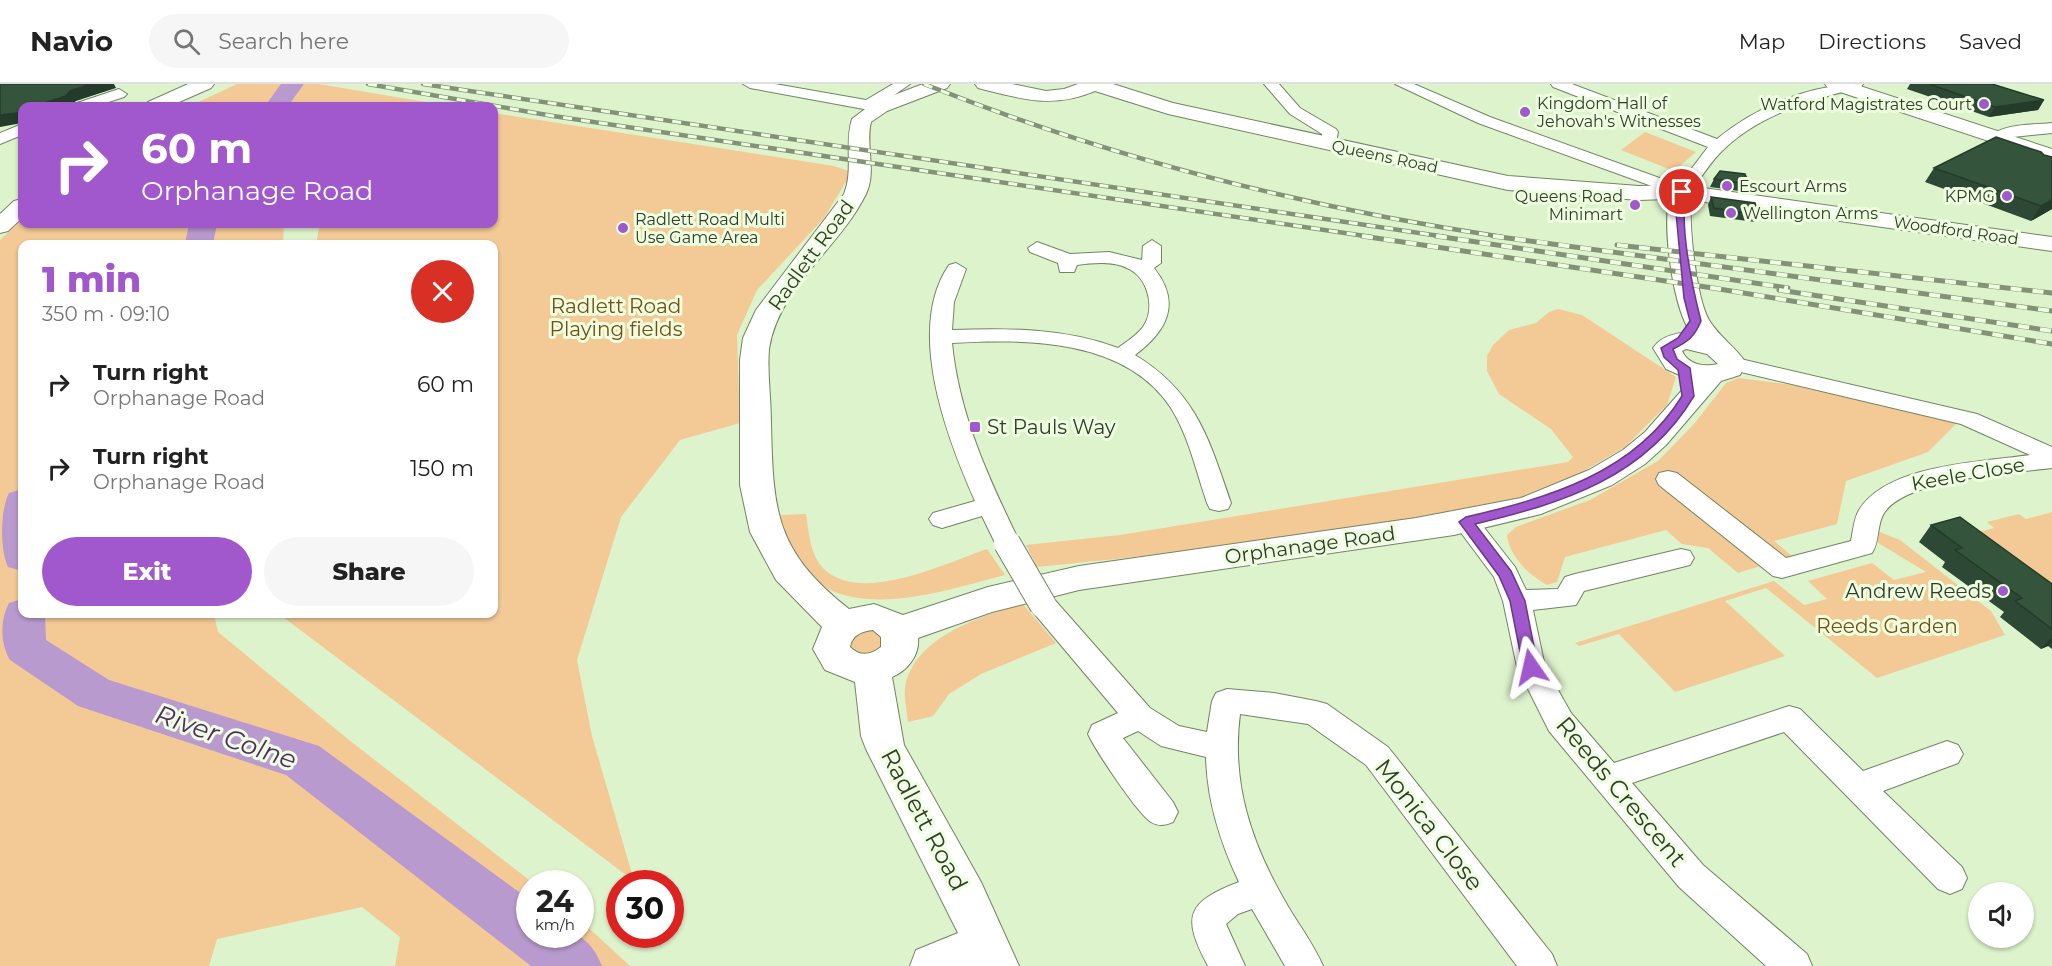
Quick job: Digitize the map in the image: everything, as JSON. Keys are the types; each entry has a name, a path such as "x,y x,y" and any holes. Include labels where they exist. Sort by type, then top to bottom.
{"street":[{"path":"164,102 204,84"},
{"path":"750,84 875,106 903,84"},
{"name":"Radlett Road","path":"844,626 789,577 776,558 770,540 756,477 755,352 760,328 778,298 840,218 855,194 861,177 859,128 866,116 875,106 940,84"},
{"path":"985,84 1046,97 1068,94 1093,84"},
{"name":"Queens Road","path":"1093,84 1168,108 1508,183 1639,193 1682,192"},
{"path":"1271,84 1295,111 1330,132 1329,144"},
{"path":"1402,84 1484,120 1682,192"},
{"path":"1558,84 1718,145"},
{"path":"188,102 225,85"},
{"path":"2052,156 1845,85 1783,105 1759,117 1718,145 1682,192 1679,202 1682,245 1701,359 1969,419 2052,458"},
{"path":"94,102 119,94"},
{"path":"1997,138 2010,133 2052,128"},
{"path":"0,139 18,131"},
{"path":"0,202 18,188"},
{"name":"Woodford Road","path":"1682,192 2052,244"},
{"path":"0,226 18,210"},
{"path":"1141,267 1152,263 1152,246"},
{"path":"1037,248 1068,264 1112,258 1141,267 1149,272 1156,284 1160,310 1151,332 1119,357"},
{"path":"956,269 945,304 942,337 943,369 957,425 1007,543 1043,605 1139,717 1172,737 1221,747 1225,793 1233,826 1258,891 1305,966"},
{"path":"942,337 1034,335 1084,344 1119,357 1161,383 1180,405 1189,422 1220,503"},
{"name":"Orphanage Road","path":"899,631 984,600 1079,578 1466,522 1502,515 1561,497 1613,471 1635,456 1665,430 1701,359"},
{"name":"Keele Close","path":"1668,479 1782,569 1863,547 1870,513 1897,488 1942,475 2052,458"},
{"path":"942,519 990,506"},
{"name":"Reeds Crescent","path":"1466,522 1506,574 1517,601 1531,667 1560,722 1690,876 1794,966"},
{"path":"1517,601 1566,598 1575,584 1681,558"},
{"path":"874,617 893,625 899,631 900,646 897,654 882,666 872,669 850,668 834,657 832,640 844,626 853,620 874,617"},
{"name":"Radlett Road","path":"872,669 880,736 965,897 991,955"},
{"name":"Monica Close","path":"1221,747 1227,701 1274,705 1316,714 1377,756 1539,966"},
{"path":"1139,717 1103,734 1162,812"},
{"path":"1608,778 1789,718 1950,878"},
{"path":"1857,787 1947,754"},
{"path":"1227,966 1209,936 1207,925 1211,915 1226,902 1258,891"},
{"path":"933,966 991,955"}],"green space":[{"path":"237,84 319,84 425,102 199,102"},
{"name":"Radlett Road Playing fields","path":"498,114 834,166 852,172 824,218 757,290 737,335 740,423 680,440 621,517 577,660 592,736 631,870 619,870 284,618 498,618 498,240 317,240 319,228 498,228"},
{"path":"1645,132 1696,152 1674,171 1621,150"},
{"path":"18,224 18,228 284,228 283,240 18,240 18,618 215,618 218,632 349,740 516,870 516,948 594,948 594,933 606,944 606,948 610,948 630,966 395,966 400,937 362,907 217,939 209,966 0,966 0,240"},
{"path":"1558,309 1582,315 1676,377 1667,405 1625,447 1568,480 1529,496 1392,522 1135,557 1037,567 1026,545 1120,535 1568,462 1573,457 1551,429 1499,394 1487,371 1487,356 1493,345 1509,330 1536,323 1549,312"},
{"path":"1738,378 1803,386 1958,422 1928,452 1846,481 1837,524 1774,541 1792,556 1738,573 1708,548 1682,544 1666,530 1565,557 1557,582 1547,585 1521,564 1512,550 1507,535 1516,527 1590,500 1658,461 1694,424 1726,383"},
{"path":"2052,512 2052,606 1956,538 1994,528 1987,522 2019,514 2026,519"},
{"path":"806,514 816,558 825,570 841,579 861,583 905,578 987,549 1005,575 926,595 898,599 870,599 844,595 820,584 801,566 794,555 780,515"},
{"name":"Reeds Garden","path":"1877,531 1900,540 1991,611 2005,635 1877,678 1766,588 1725,601 1785,656 1675,692 1619,634 1579,646 1575,643 1774,581 1804,605 1827,599 1808,581 1872,563 1894,580 1926,572 1875,541"},
{"path":"1023,604 1056,643 981,674 949,694 933,716 908,722 905,689 910,671 920,655 934,642 969,622"},
{"path":"864,627 882,632 882,650 857,658 844,641"}],"building":[{"path":"0,84 91,84 47,102 18,102 18,113 0,115"},
{"path":"1929,84 1992,84 2044,100 1995,107"},
{"name":"KPMG","path":"1996,137 2052,157 2052,200 2041,206 1934,168"},
{"path":"1720,171 1745,174 1749,184 1714,179"},
{"path":"1711,197 1755,203 1759,215 1714,208"},
{"path":"1960,517 2052,584 2052,629 2015,601 2022,598 1955,550 1962,548 1931,525"}],"waterway":[{"name":"River Colne","path":"279,102 293,84"},
{"name":"River Colne","path":"200,240 202,228"},
{"name":"River Colne","path":"24,618 25,648 94,693 302,760 516,921"},
{"name":"River Colne","path":"551,948 574,966"}],"railway":[{"path":"368,84 472,102"},
{"path":"423,84 1446,237"},
{"path":"924,84 1066,135 1209,177 1354,211 1503,237"},
{"path":"498,106 1372,237"},
{"path":"1362,236 1713,288 2052,344"},
{"path":"1436,236 1788,288"},
{"path":"1493,236 2052,311"},
{"path":"1617,245 2052,293"},
{"path":"1779,290 2052,331"}],"place":[{"name":"Watford Magistrates Court","path":"1984,104"},
{"name":"Kingdom Hall of Jehovah's Witnesses","path":"1525,112"},
{"name":"Escourt Arms","path":"1727,186"},
{"name":"KPMG","path":"2007,196"},
{"name":"Queens Road Minimart","path":"1635,205"},
{"name":"Wellington Arms","path":"1731,213"},
{"name":"Radlett Road Multi Use Game Area","path":"623,228"},
{"name":"St Pauls Way","path":"975,427"},
{"name":"Andrew Reeds","path":"2003,591"}],"route":[{"path":"1531,667 1517,601 1506,574 1466,522 1535,506 1591,483 1635,456 1665,430 1678,413 1688,396 1684,368 1673,362 1668,355 1667,348 1672,343 1682,341 1696,321 1682,245 1679,202 1682,192"}]}
